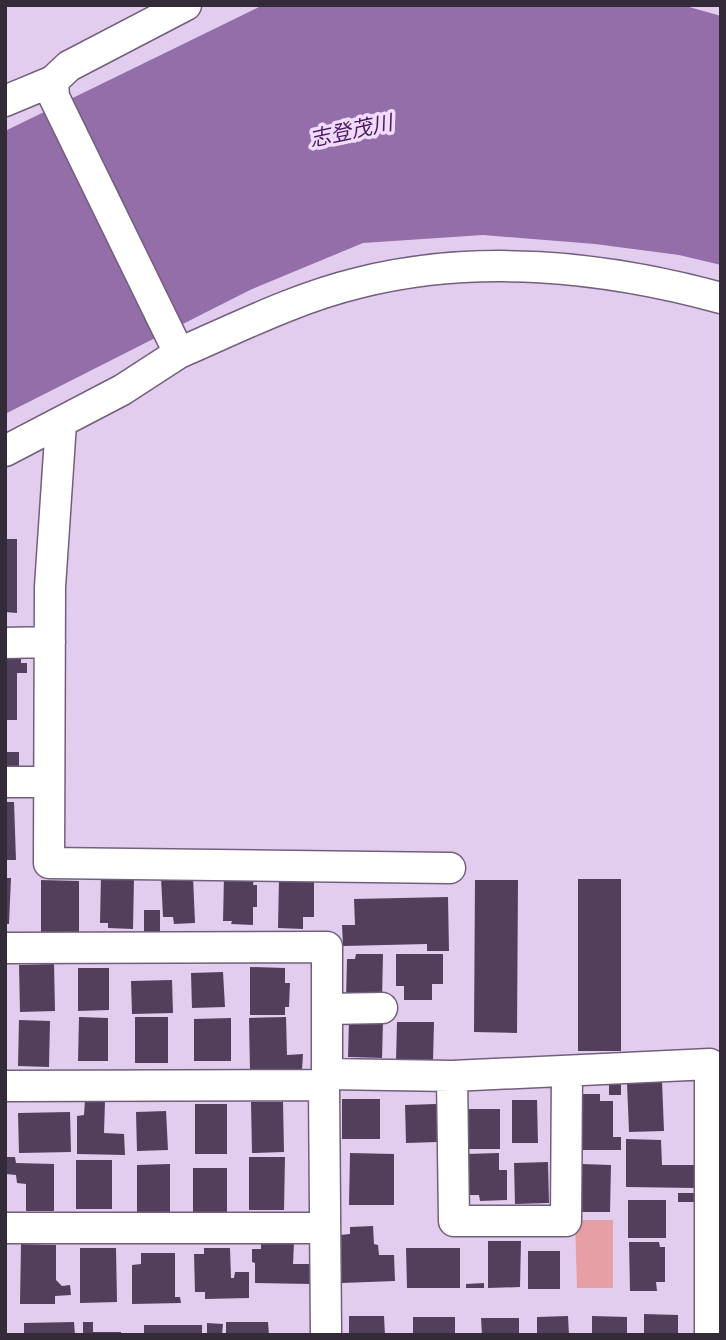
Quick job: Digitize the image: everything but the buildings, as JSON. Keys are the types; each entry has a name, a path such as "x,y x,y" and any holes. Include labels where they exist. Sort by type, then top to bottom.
{"street":[{"path":"5,102 53,89 69,65 186,5"},
{"path":"53,89 177,348"},
{"path":"5,451 122,390 177,348 345,287 420,270 562,268 688,289 721,298"},
{"path":"61,423 50,587 49,863 450,867"},
{"path":"5,643 50,642"},
{"path":"5,782 48,782"},
{"path":"5,947 327,947 326,1335"},
{"path":"327,1009 382,1008"},
{"path":"5,1086 452,1076 710,1063 710,1335"},
{"path":"452,1076 454,1221 566,1221 567,1072"},
{"path":"5,1228 325,1228"}],"shaded area":[{"path":"575,1220 613,1220 613,1288 577,1288"}],"water":[{"name":"志登茂川","path":"263,5 682,5 721,16 721,265 679,255 595,244 483,235 363,243 250,290 5,414 5,131"}]}
